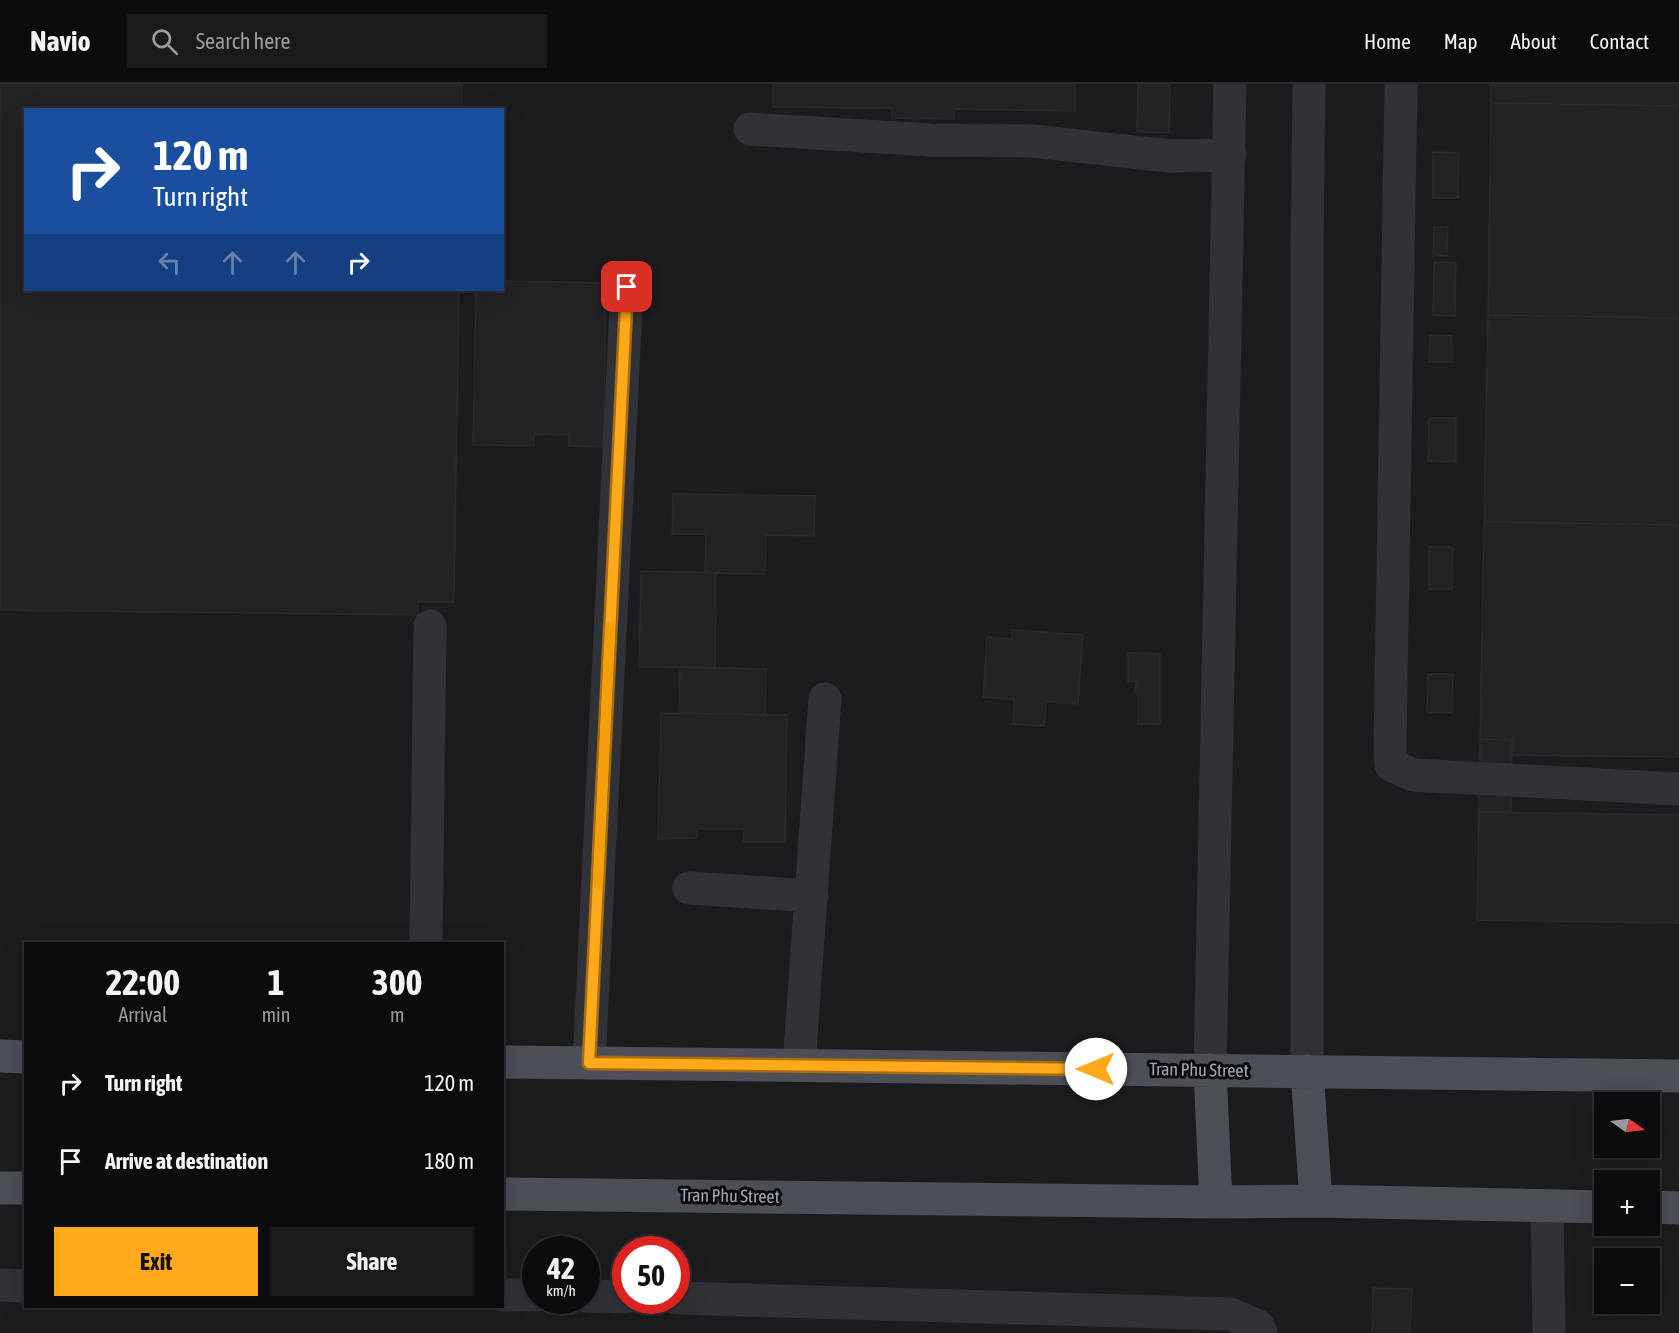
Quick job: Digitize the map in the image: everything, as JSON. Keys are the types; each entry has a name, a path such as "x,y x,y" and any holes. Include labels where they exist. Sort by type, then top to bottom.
{"main road":[{"path":"0,1056 24,1057"},
{"name":"Tran Phu Street","path":"504,1062 1679,1076"},
{"path":"1210,1070 1216,1202"},
{"path":"1307,1071 1316,1201"},
{"path":"0,1188 24,1188"},
{"name":"Tran Phu Street","path":"504,1194 1216,1202 1316,1201 1594,1207"},
{"path":"1660,1207 1679,1208"}],"street":[{"path":"1210,1070 1230,84"},
{"path":"1307,1071 1309,84"},
{"path":"1401,84 1391,765 1413,775 1679,789"},
{"path":"750,129 931,140 1032,141 1170,156 1230,155"},
{"path":"589,1063 627,287"},
{"path":"426,942 430,626"},
{"path":"799,1065 825,699"},
{"path":"690,888 812,896"},
{"path":"1547,1206 1549,1333"},
{"path":"0,1285 24,1286"},
{"path":"504,1295 522,1295"},
{"path":"690,1298 1230,1314 1258,1326 1261,1333"}],"shaded area":[{"path":"0,84 1679,84 1679,1333 0,1333"}],"building":[{"path":"0,84 462,84 462,108 24,108 24,291 459,291 454,602 418,602 418,615 0,610"},
{"path":"773,84 1075,84 1075,111 954,109 954,119 892,118 892,108 773,107"},
{"path":"1138,84 1170,84 1169,133 1137,132"},
{"path":"1491,84 1679,84 1679,106 1491,103"},
{"path":"1491,103 1679,106 1679,318 1488,315"},
{"path":"1433,152 1459,153 1458,198 1433,198"},
{"path":"1434,227 1448,227 1447,256 1433,255"},
{"path":"1434,262 1456,263 1455,316 1433,315"},
{"path":"504,281 606,283 603,447 569,446 569,435 534,434 534,446 473,445 476,291 504,291"},
{"path":"1488,315 1679,318 1679,525 1484,522"},
{"path":"1430,335 1452,336 1452,362 1429,362"},
{"path":"1429,418 1456,418 1456,462 1428,461"},
{"path":"673,494 815,496 814,536 766,535 765,574 705,573 706,534 672,534"},
{"path":"1484,522 1679,525 1679,757 1511,755 1512,740 1480,739"},
{"path":"1429,547 1453,547 1452,589 1429,589"},
{"path":"641,571 716,573 715,668 639,667"},
{"path":"1012,630 1083,635 1078,704 1046,701 1044,726 1013,724 1014,699 983,697 987,637 1012,639"},
{"path":"1128,653 1160,654 1160,724 1138,724 1138,694 1135,694 1136,681 1128,682"},
{"path":"680,667 766,669 765,715 679,713"},
{"path":"1428,674 1453,674 1452,713 1427,712"},
{"path":"661,713 787,715 785,842 743,842 744,829 697,829 697,838 658,839"},
{"path":"1480,739 1512,740 1511,812 1479,812"},
{"path":"1479,812 1679,815 1679,923 1477,920"},
{"path":"1373,1288 1412,1289 1410,1333 1372,1333"}],"slow traffic":[{"path":"598,884 610,627"}],"route":[{"path":"627,287 589,1063 1096,1069"}]}
